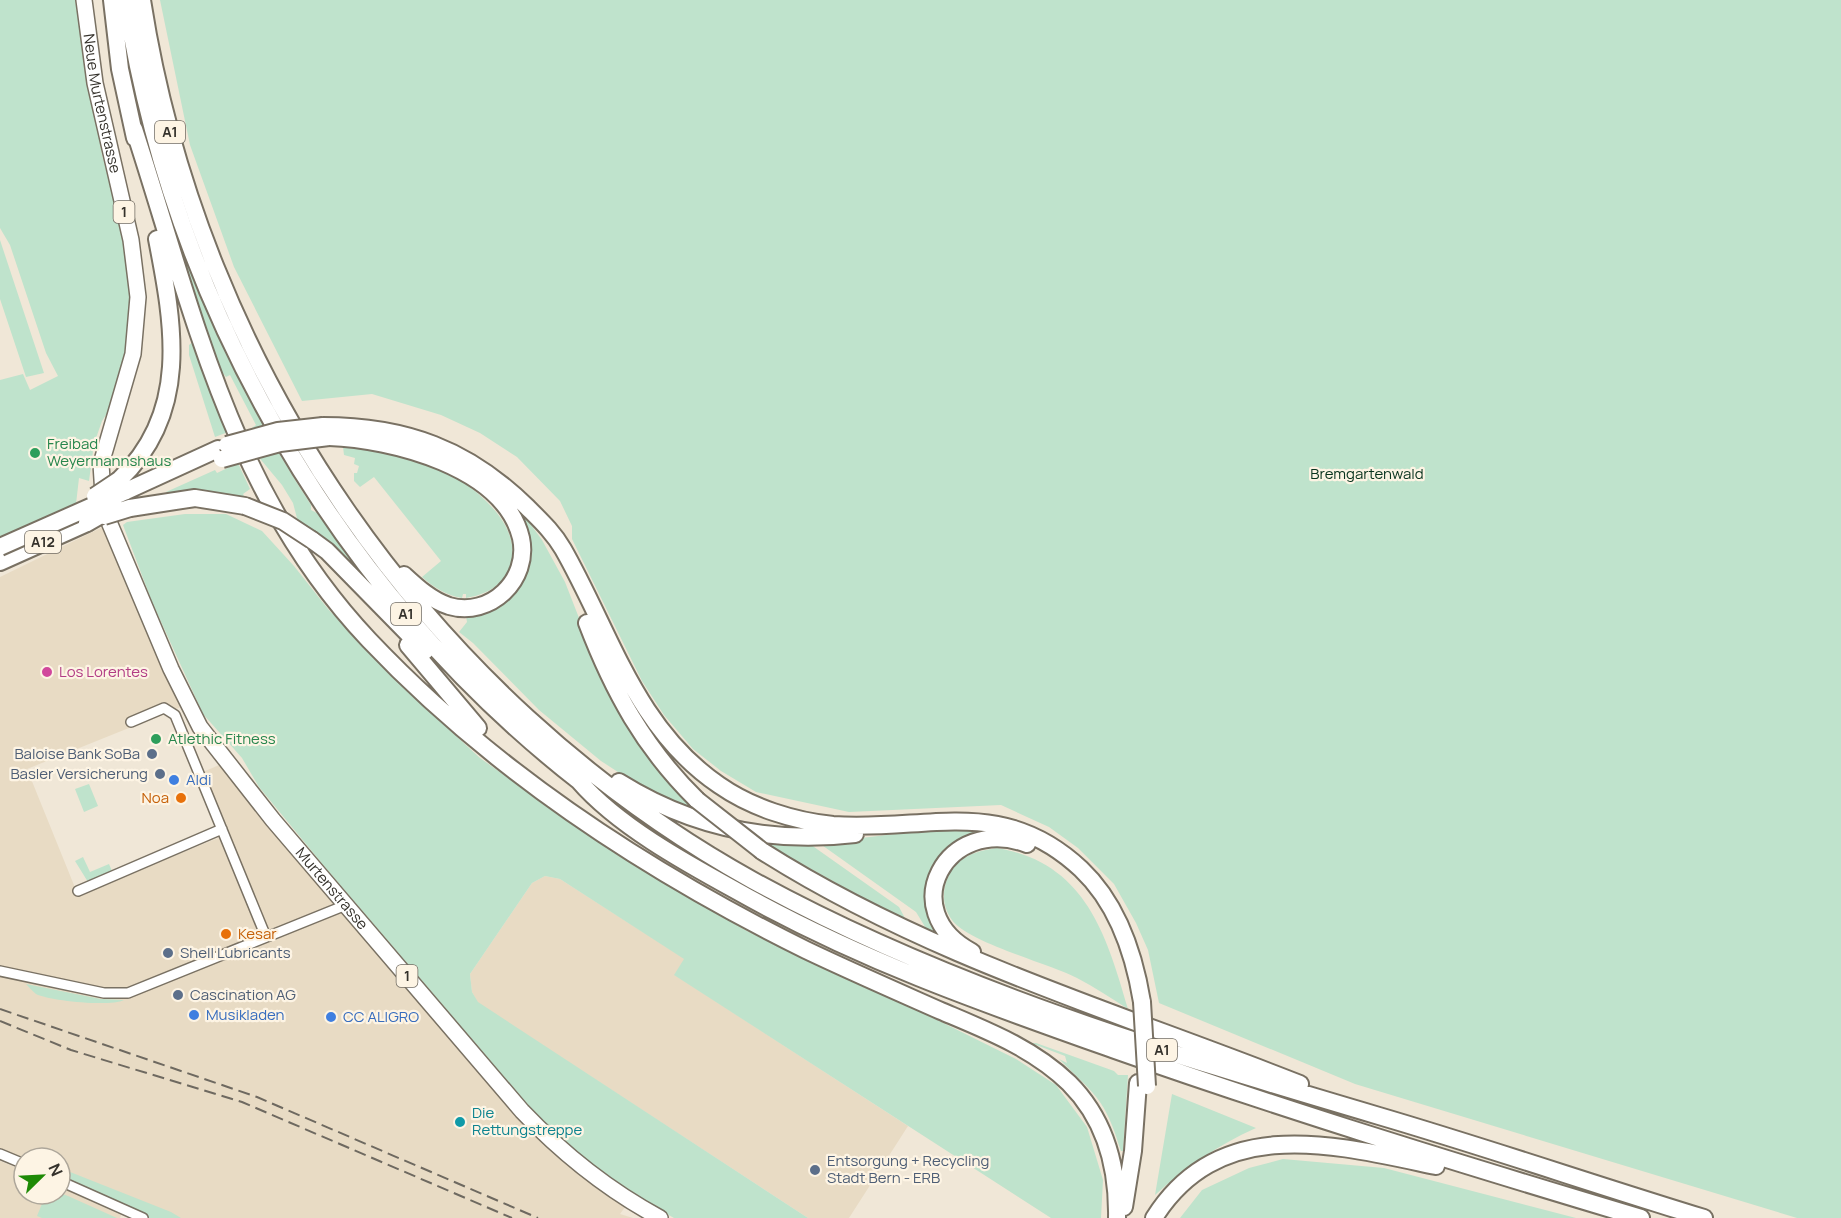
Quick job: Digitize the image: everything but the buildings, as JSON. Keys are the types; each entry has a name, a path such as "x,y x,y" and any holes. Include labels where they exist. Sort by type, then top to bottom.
{"highway":[{"path":"112,0 120,69 164,276 172,358 169,392 160,422 125,495"},
{"name":"A1","path":"126,0 148,111 183,228 225,331 283,441 350,544 409,618 482,696 579,780 592,796 668,850 739,893 823,936 942,989 1173,1070 1641,1218"},
{"name":"A1","path":"142,0 169,130 212,261 269,384 308,453 407,592 470,661 528,717 593,774 671,830 755,881 855,932 957,975 1102,1029 1259,1082 1382,1117 1704,1218"},
{"path":"134,129 182,289 224,405 254,474 299,553 348,616 422,692 527,780 606,834 700,893 762,927 851,971 1007,1040 1044,1062 1080,1095 1105,1135 1115,1173 1119,1218"},
{"path":"0,545 278,431 326,432 370,428 436,445 477,465 497,479 549,527 562,548 622,671 642,705 668,740 706,776 756,805 817,823 849,825 960,821 999,825 1034,836 1056,849 1087,874 1110,905 1122,930 1136,970 1143,1085 1144,1153 1132,1218"},
{"path":"326,432 409,449 442,462 484,487 504,506 517,528 522,552 518,573 506,591 488,604 461,608 440,602 402,574 367,526 341,502"},
{"path":"125,495 195,498 245,506 283,521 312,540 474,700 536,757 575,790 592,796"},
{"name":"A12","path":"0,562 87,523 125,495"},
{"path":"528,508 566,571 609,678 631,719 658,758 697,800 762,851 873,915 951,951 1382,1117"},
{"path":"378,603 441,687 481,731 530,776 606,834"},
{"path":"528,717 632,790 705,822 758,834 806,838 960,821"},
{"path":"1023,980 959,944 937,916 934,896 938,873 950,855 968,843 988,838 1017,841 1034,847 1065,867 1093,897 1110,925 1137,1000"},
{"path":"1119,1218 1131,1170 1143,1085"},
{"path":"1154,1218 1174,1191 1204,1167 1233,1153 1261,1146 1319,1145 1497,1174"}],"main road":[{"name":"Neue Murtenstrasse","path":"84,0 95,83 133,251 138,297 133,354 104,444 101,489"},
{"name":"Murtenstrasse","path":"101,489 104,510 117,542 193,715 254,796 537,1127 597,1178 660,1218"}],"street":[{"path":"131,723 164,708 173,713 266,937"},
{"path":"78,891 222,829"},
{"path":"0,971 104,993 122,994 346,905"},
{"path":"72,1185 143,1218"}],"shaded area":[{"path":"111,523 186,705 27,769 78,895 228,834 203,772 226,762 521,1113 628,1203 620,1214 633,1218 153,1218 72,1181 72,1146 12,1146 12,1153 0,1148 0,577"},
{"path":"545,876 560,879 685,959 675,975 908,1126 849,1218 808,1218 478,1003 472,992 470,974 532,883"},
{"path":"0,1161 12,1166 12,1206 72,1206 72,1193 121,1215 120,1218 0,1218"}],"green space":[{"path":"0,0 75,0 102,155 124,232 132,299 126,363 113,404 102,421 94,444 89,481 79,478 76,504 0,539 0,380 23,374 30,390 58,376 46,353 10,245 0,228"},
{"name":"Bremgartenwald","path":"160,0 1841,0 1841,1218 1797,1218 1355,1084 1159,1003 1148,950 1114,884 1078,848 1049,827 1001,805 849,812 756,792 721,771 693,749 664,715 642,681 572,539 572,526 560,501 517,457 480,433 441,415 372,394 302,401 234,267 190,145"},
{"path":"171,221 200,295 251,402 311,505 311,510 317,513 359,572 298,522 293,503 282,485 241,436 256,425 230,375 226,377 209,355"},
{"path":"0,240 44,373 26,377 0,299"},
{"path":"193,342 228,432 215,437 189,355 189,345"},
{"path":"356,446 423,461 438,467 472,488 500,518 509,534 513,551 509,569 502,580 480,595 466,598 466,594 463,594 462,598 442,591 422,577 441,561 374,477 360,487 354,481 354,473 357,473 359,466 354,464 355,458 344,455 343,447 355,449"},
{"path":"238,463 250,489 243,494 245,498 213,493 167,494 166,492 215,470 217,473"},
{"path":"480,476 523,514 542,540 565,582 595,659 705,814 638,785 601,761 539,710 473,643 459,632 467,622 466,616 480,610 526,556"},
{"path":"185,514 226,514 262,531 294,566 328,609 391,676 480,758 619,856 747,931 911,1007 1016,1059 1056,1085 1087,1127 1103,1180 1101,1218 1051,1218 674,975 684,959 560,879 545,876 532,883 470,974 472,992 478,1002 808,1218 674,1218 590,1165 547,1127 324,866 259,787 242,758 203,714 152,602 123,525 127,522"},
{"path":"89,784 98,806 84,812 75,789"},
{"path":"954,827 1008,832 936,869 943,939 927,930 916,912 819,843"},
{"path":"751,837 807,842 899,907 907,922 788,856"},
{"path":"997,848 1027,856 1052,869 1071,885 1087,906 1100,929 1111,954 1128,1009 1077,978 991,944 961,928 952,920 946,909 944,893 952,870 968,856"},
{"path":"83,857 90,872 109,864 112,871 88,882 75,861"},
{"path":"26,984 101,999 124,1000 94,1003 54,999 36,994"},
{"path":"1031,1043 1114,1071 1118,1075 1128,1075 1123,1151 1121,1151 1110,1119 1098,1099 1059,1059 1067,1063 1065,1056"},
{"path":"1172,1094 1256,1128 1203,1157 1155,1195"},
{"path":"1283,1159 1384,1168 1576,1218 1180,1218 1202,1190 1249,1168"},
{"path":"72,1173 181,1218 145,1218 72,1184"},
{"path":"72,1198 117,1218 42,1218 37,1216 41,1206 72,1206"}],"railway":[{"path":"0,1009 257,1097 538,1218"},
{"path":"0,1021 71,1050 242,1102 512,1218"}],"place":[{"name":"Freibad Weyermannshaus","path":"35,453"},
{"name":"Los Lorentes","path":"47,672"},
{"name":"Atlethic Fitness","path":"156,739"},
{"name":"Baloise Bank SoBa","path":"152,754"},
{"name":"Basler Versicherung","path":"160,774"},
{"name":"Aldi","path":"174,780"},
{"name":"Noa","path":"181,798"},
{"name":"Kesar","path":"226,934"},
{"name":"Shell Lubricants","path":"168,953"},
{"name":"Cascination AG","path":"178,995"},
{"name":"Musikladen","path":"194,1015"},
{"name":"CC ALIGRO","path":"331,1017"},
{"name":"Die Rettungstreppe","path":"460,1122"},
{"name":"Entsorgung + Recycling Stadt Bern - ERB","path":"815,1170"}]}
